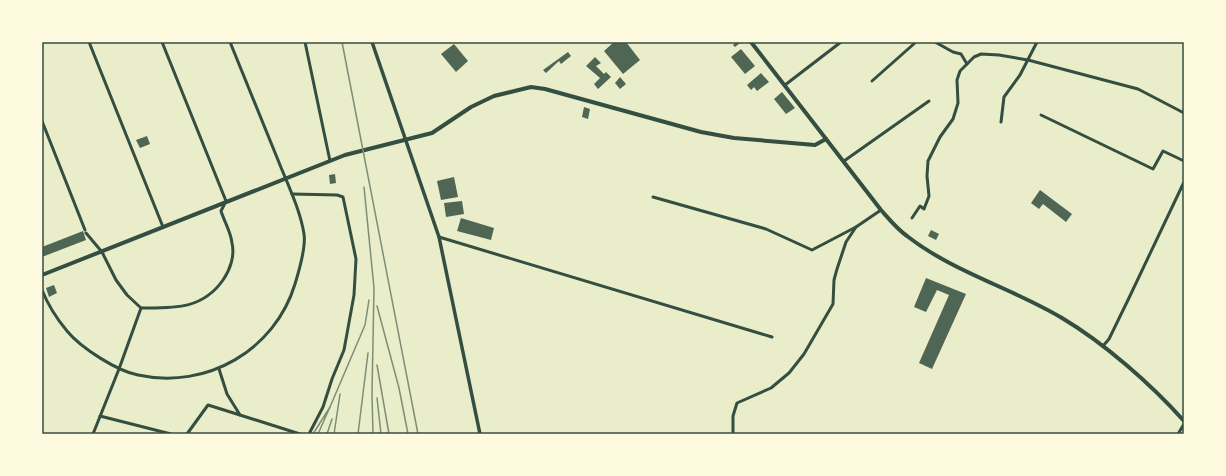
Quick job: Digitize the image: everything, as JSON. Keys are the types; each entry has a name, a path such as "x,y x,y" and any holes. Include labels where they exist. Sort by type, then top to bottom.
{"main road":[{"path":"751,42 881,210 913,241 953,264 1061,318 1103,346 1126,365 1184,422"},
{"path":"42,274 102,252 226,201 330,161 364,149 432,133 471,107 488,98 505,92 531,87 582,98 718,136 815,145 826,139"}],"street":[{"path":"90,42 163,227"},
{"path":"42,121 86,232 102,252 116,280 127,296 141,308 172,308 203,301 219,286 230,270 232,243 221,211 226,201 162,42"},
{"path":"42,290 48,305 68,332 90,351 119,369 138,375 162,378 182,377 218,369 234,362 259,342 279,320 290,301 300,270 304,235 292,194 230,42"},
{"path":"305,42 330,161"},
{"path":"372,42 407,140 439,237 480,434"},
{"path":"785,85 841,42"},
{"path":"872,81 916,42"},
{"path":"934,42 953,52 961,54 963,61 967,64"},
{"path":"1001,122 1004,97 1020,75 1037,42"},
{"path":"912,218 920,206 924,209 929,196 927,176 928,161 940,137 953,119 958,103 957,80 960,71 981,54 1028,60 1138,89 1184,113"},
{"path":"844,162 929,101"},
{"path":"1041,115 1154,169 1163,151 1184,161"},
{"path":"1103,346 1126,305 1184,182"},
{"path":"1180,191 1184,193"},
{"path":"292,194 337,195 342,197 356,259 354,295 344,350 332,379 323,407 309,434"},
{"path":"653,197 766,229 812,250 856,227 881,210"},
{"path":"733,434 733,416 737,403 771,388 789,373 809,346 833,304 834,280 837,269 846,242 856,227"},
{"path":"439,237 772,337"},
{"path":"93,434 141,308"},
{"path":"218,369 227,394 240,415"},
{"path":"187,434 208,405 300,434"},
{"path":"100,416 172,434"},
{"path":"1178,434 1184,422"}],"building":[{"path":"614,42 626,42 640,60 623,74 604,51"},
{"path":"736,42 740,43 735,47 733,45"},
{"path":"454,44 468,61 456,72 441,54"},
{"path":"741,49 755,66 745,74 731,57"},
{"path":"568,52 571,56 561,64 559,61 546,73 543,70"},
{"path":"595,57 601,63 596,66 604,74 606,72 611,77 598,89 594,84 600,78 586,66"},
{"path":"761,73 769,82 757,91 754,87 751,90 747,85"},
{"path":"620,77 626,84 620,89 615,83"},
{"path":"782,92 795,108 786,114 774,99"},
{"path":"584,107 590,109 588,119 582,117"},
{"path":"147,136 150,144 140,148 136,140"},
{"path":"335,174 336,183 330,184 329,175"},
{"path":"454,177 458,197 441,200 437,181"},
{"path":"1040,190 1072,214 1066,222 1043,204 1039,209 1031,203"},
{"path":"462,201 464,214 446,217 444,203"},
{"path":"461,218 494,228 491,240 457,231"},
{"path":"931,230 939,234 936,240 928,236"},
{"path":"83,231 86,240 42,257 42,247"},
{"path":"926,278 966,294 932,369 919,363 949,295 937,290 926,312 914,307"},
{"path":"54,285 57,293 49,297 46,288"}],"railway":[{"path":"342,42 418,434"},
{"path":"364,187 374,288 372,394 373,434"},
{"path":"330,407 365,325 369,300"},
{"path":"377,306 399,388 408,434"},
{"path":"358,434 368,353"},
{"path":"377,365 389,434"},
{"path":"334,434 340,394"},
{"path":"377,398 381,434"},
{"path":"313,434 330,407 318,434"},
{"path":"327,434 332,419"}]}
